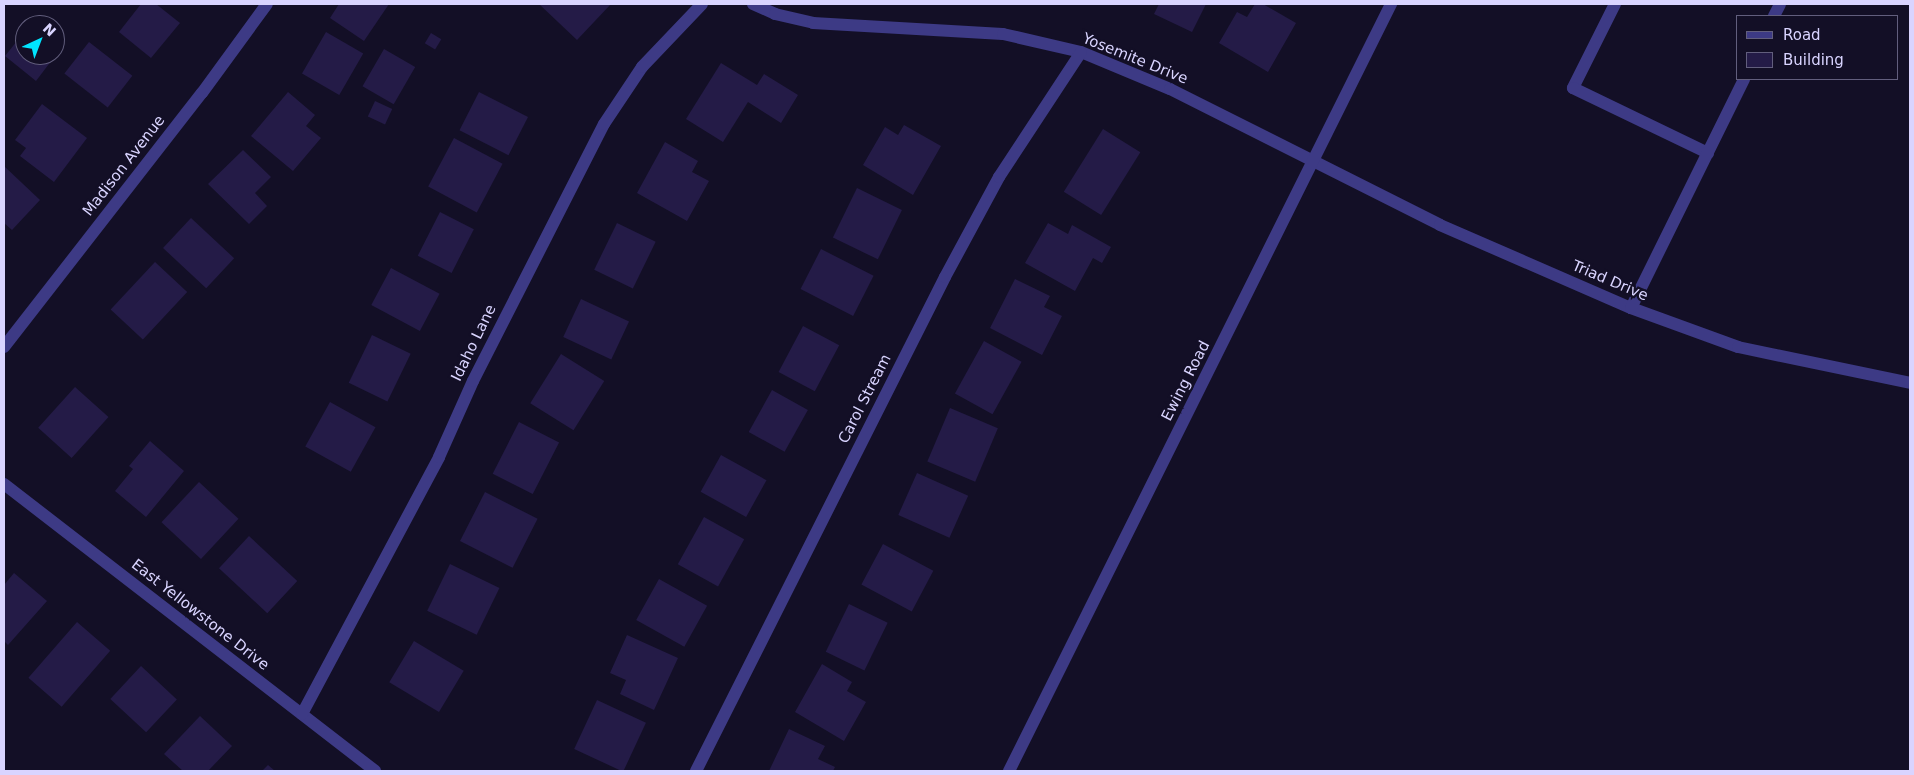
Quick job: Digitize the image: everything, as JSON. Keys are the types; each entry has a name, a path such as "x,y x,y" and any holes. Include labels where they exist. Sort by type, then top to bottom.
{"street":[{"name":"Madison Avenue","path":"4,346 202,93 267,4"},
{"name":"Idaho Lane","path":"302,714 440,457 473,381 604,124 642,67 702,4"},
{"name":"Yosemite Drive","path":"753,4 775,14 813,22 1003,34 1081,52 1170,89 1314,162"},
{"name":"Ewing Road","path":"1009,771 1314,162 1391,4"},
{"path":"1615,4 1573,88 1708,153"},
{"name":"Carol Stream","path":"696,771 945,277 999,177 1081,52"},
{"path":"1631,308 1744,80"},
{"name":"Triad Drive","path":"1314,162 1440,225 1631,308 1738,346 1910,383"},
{"name":"East Yellowstone Drive","path":"4,484 375,771"}],"building":[{"path":"141,4 156,4 180,23 151,58 119,32"},
{"path":"339,4 389,4 364,41 330,18"},
{"path":"539,4 611,4 577,40"},
{"path":"1159,4 1206,4 1192,32 1154,14"},
{"path":"1255,4 1263,4 1296,23 1268,72 1219,43 1237,12 1247,17"},
{"path":"326,32 363,54 339,95 302,74"},
{"path":"431,33 441,39 435,49 425,43"},
{"path":"89,42 132,76 108,107 64,74"},
{"path":"15,44 15,64 5,56"},
{"path":"384,49 415,67 394,104 362,86"},
{"path":"721,63 757,85 764,74 798,95 781,123 748,102 723,142 686,119"},
{"path":"16,65 48,65 36,81"},
{"path":"288,92 315,115 306,126 321,138 293,171 251,136"},
{"path":"479,92 528,117 508,155 459,130"},
{"path":"375,101 392,109 385,124 368,116"},
{"path":"42,104 87,138 54,182 20,156 26,148 15,140"},
{"path":"904,125 941,146 913,195 863,165 885,127 898,135"},
{"path":"1103,129 1140,152 1101,215 1064,192"},
{"path":"454,138 503,164 477,212 428,187"},
{"path":"665,142 698,161 692,172 709,181 687,221 637,193"},
{"path":"243,150 271,177 255,193 267,206 249,224 208,184"},
{"path":"4,166 40,200 12,230 4,223"},
{"path":"857,188 902,210 878,259 833,237"},
{"path":"440,212 474,229 452,273 418,256"},
{"path":"191,218 234,258 206,288 163,248"},
{"path":"617,223 656,242 633,289 594,270"},
{"path":"1048,223 1068,234 1072,225 1111,247 1102,263 1093,258 1075,291 1025,263"},
{"path":"821,249 874,276 853,316 801,289"},
{"path":"155,262 187,292 143,340 111,310"},
{"path":"391,268 440,294 420,331 371,305"},
{"path":"1015,279 1050,296 1044,307 1062,316 1042,355 990,328"},
{"path":"581,299 629,321 611,359 563,337"},
{"path":"803,326 839,345 815,391 779,372"},
{"path":"372,335 411,354 387,401 349,383"},
{"path":"984,341 1022,362 993,414 955,393"},
{"path":"561,354 604,381 574,430 530,403"},
{"path":"75,387 108,417 72,458 38,428"},
{"path":"772,390 808,410 785,452 749,432"},
{"path":"330,402 375,427 351,472 305,447"},
{"path":"950,408 998,428 975,482 927,461"},
{"path":"519,422 559,442 533,494 493,474"},
{"path":"150,441 184,471 146,517 115,491 133,469 129,466"},
{"path":"721,455 766,480 746,517 701,492"},
{"path":"917,473 968,496 949,538 898,515"},
{"path":"199,482 238,519 201,559 161,522"},
{"path":"485,492 538,519 513,568 460,541"},
{"path":"704,517 744,539 718,587 678,564"},
{"path":"249,536 297,581 267,613 219,568"},
{"path":"883,544 933,571 912,611 861,585"},
{"path":"450,564 499,588 477,635 427,611"},
{"path":"14,573 47,601 8,645 4,641 4,585"},
{"path":"659,579 707,606 684,647 636,620"},
{"path":"849,604 888,623 864,670 826,652"},
{"path":"77,622 110,651 62,707 28,678"},
{"path":"627,635 678,658 654,710 620,694 626,680 610,673"},
{"path":"414,641 464,671 439,712 389,682"},
{"path":"822,664 852,682 847,691 866,702 844,741 795,712"},
{"path":"141,666 177,699 146,732 110,699"},
{"path":"597,700 646,723 623,771 574,749"},
{"path":"200,716 232,746 208,771 183,771 164,754"},
{"path":"789,729 825,746 818,759 835,767 833,771 769,771"},
{"path":"268,765 275,771 262,771"}]}
